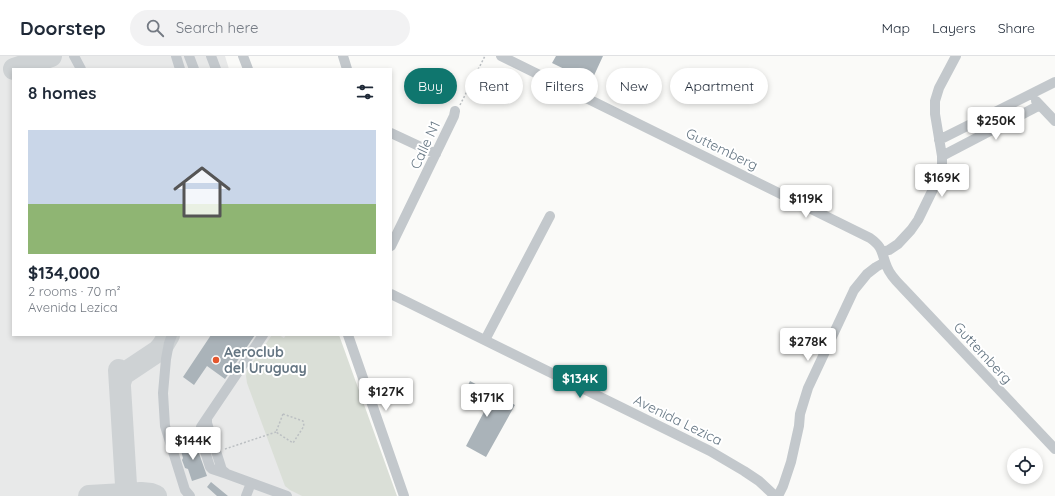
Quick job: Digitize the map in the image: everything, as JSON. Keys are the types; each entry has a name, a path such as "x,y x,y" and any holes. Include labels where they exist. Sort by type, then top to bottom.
{"street":[{"path":"74,56 80,68"},
{"path":"176,56 180,68"},
{"path":"189,56 194,68"},
{"path":"211,56 216,68"},
{"path":"243,56 248,68"},
{"path":"344,56 347,68"},
{"name":"Guttemberg","path":"501,56 858,231 876,242 881,249 890,273 902,287 1055,450"},
{"path":"882,252 889,250 898,244 911,230 918,220 939,177 942,165 942,156 935,114 935,101 939,88 956,56"},
{"path":"939,140 1055,82"},
{"path":"1030,95 1055,121"},
{"path":"942,156 1040,105"},
{"name":"Calle N1","path":"392,244 436,154 455,111"},
{"path":"392,133 436,154"},
{"path":"485,340 550,216"},
{"path":"776,496 783,486 791,462 799,426 800,414 808,388 854,290 867,274 886,262"},
{"name":"Avenida Lezica","path":"392,294 568,380 730,462 759,481 776,496"},
{"path":"172,336 166,359 163,392 165,426 185,490 190,496"},
{"path":"263,336 201,427 200,436 212,469 287,496"},
{"path":"348,336 404,496"},
{"path":"207,418 207,423 222,470 226,474"},
{"path":"246,496 251,483"}],"path":[{"name":"Calle N1","path":"455,111 460,105 485,56"},
{"path":"283,414 303,421 304,426 293,443 276,432 283,414"},
{"path":"216,452 276,432"}],"shaded area":[{"path":"0,56 225,56 229,68 12,68 12,336 327,336 384,496 0,496"},
{"path":"271,336 281,336 284,338 285,336 339,336 397,496 302,496 285,486 247,383 247,370"}],"building":[{"path":"556,56 603,56 597,68 562,68 552,63"},
{"path":"210,336 254,336 225,379 207,366 194,385 183,377"},
{"path":"470,381 515,405 486,457 466,446 486,408 463,395"},
{"path":"195,442 207,476 192,481 188,469 185,468 182,460 183,458 180,447"},
{"path":"211,482 228,496 217,496 207,487"}],"taxiway":[{"path":"17,68 51,56"},
{"path":"120,383 125,373 158,351 168,336"},
{"path":"118,494 124,491 126,485 119,370"},
{"path":"89,496 141,493 156,496"}],"place":[{"name":"Aeroclub del Uruguay","path":"216,360"}]}
